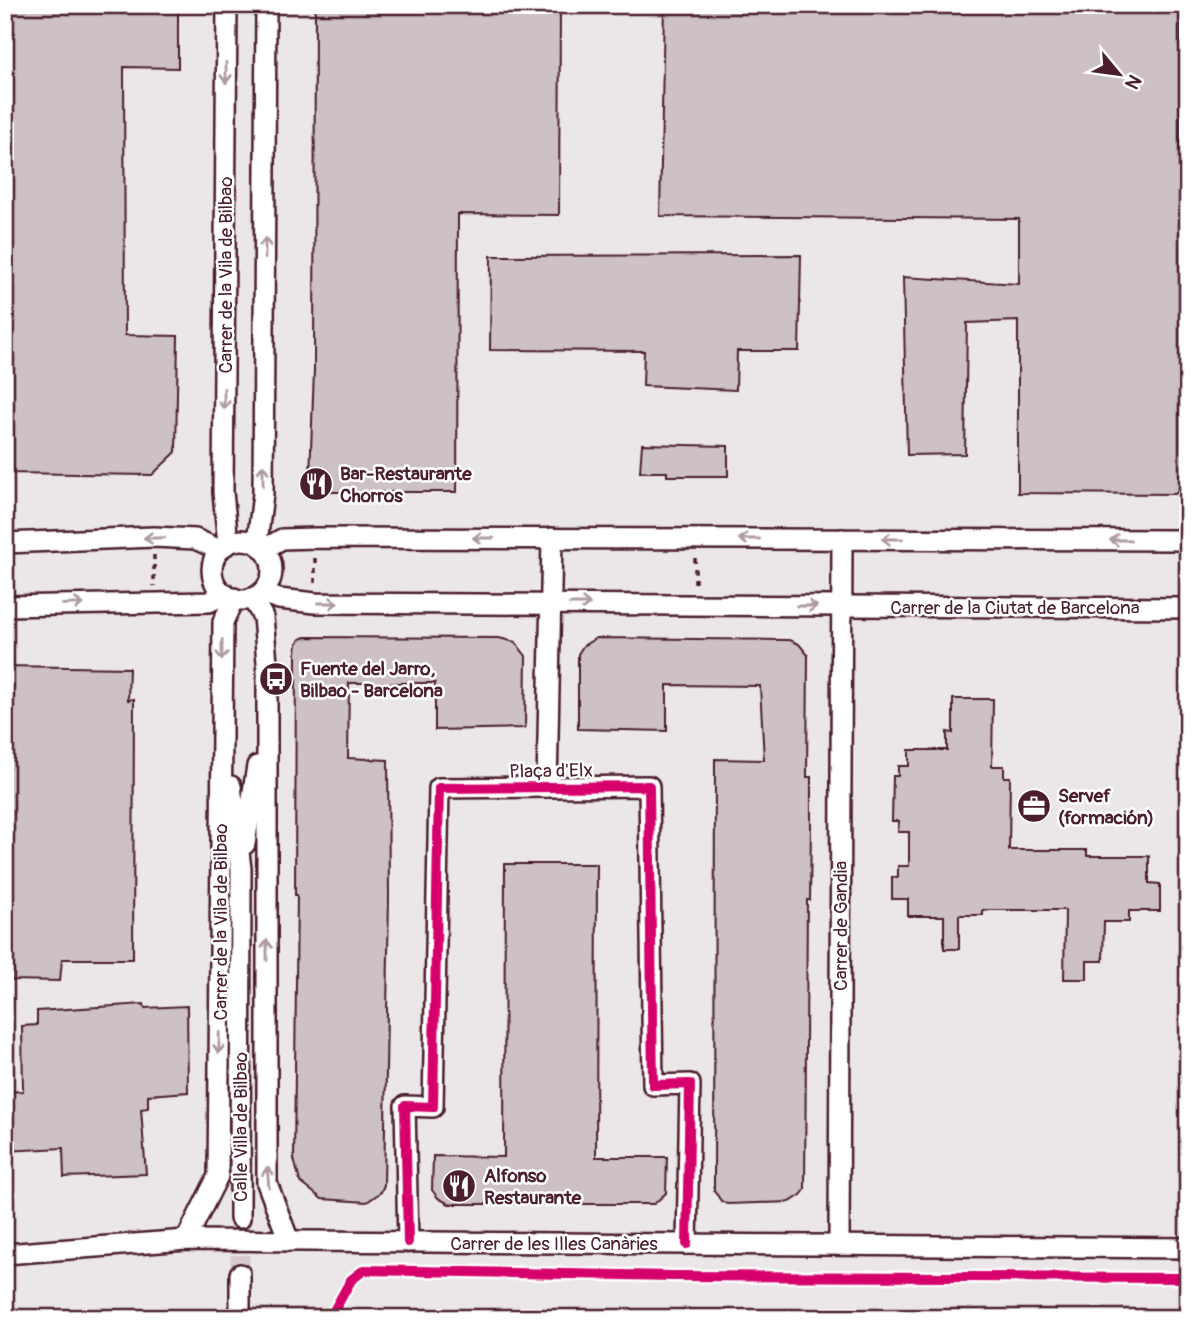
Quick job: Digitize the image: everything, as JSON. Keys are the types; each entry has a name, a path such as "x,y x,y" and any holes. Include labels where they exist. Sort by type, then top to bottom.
{"street":[{"name":"Carrer de la Vila de Bilbao","path":"224,547 227,5"},
{"name":"Carrer de la Vila de Bilbao","path":"260,546 263,494 266,5"},
{"path":"5,543 154,537 195,539 224,547"},
{"path":"289,1241 267,1183 267,703 263,617 243,596 214,578 215,559 224,547 235,540 260,546 282,539 315,538 1188,540"},
{"path":"551,604 552,538"},
{"path":"841,606 842,539"},
{"path":"243,596 271,577 270,558 260,546"},
{"name":"Carrer de la Vila de Bilbao","path":"186,1240 218,1176 223,622 243,596"},
{"name":"Carrer de la Ciutat de Barcelona","path":"5,606 209,602 243,596 315,603 1188,608"},
{"name":"Plaça d'Elx","path":"547,787 551,604"},
{"name":"Carrer de Gandia","path":"839,1245 841,606"},
{"name":"Calle Villa de Bilbao","path":"242,869 267,703"},
{"name":"Calle Villa de Bilbao","path":"222,705 242,869 240,1218"},
{"name":"Plaça d'Elx","path":"408,1242 405,1106 433,1107 439,788 649,786 653,1085 690,1084 687,1244"},
{"name":"Carrer de les Illes Canàries","path":"5,1254 186,1240 1188,1248"},
{"path":"240,1274 240,1318"}],"path":[{"path":"154,537 154,602"},
{"path":"315,538 315,603"},
{"path":"694,538 696,605"}],"shaded area":[{"path":"5,5 1188,5 1188,1318 5,1318"}],"building":[{"path":"5,5 178,5 178,68 124,67 125,335 178,336 176,452 152,475 5,473"},
{"path":"315,5 560,5 559,215 458,214 457,492 317,492 313,487 310,476 314,370"},
{"path":"664,5 1181,5 1180,157 1187,157 1185,485 1175,494 1018,493 1018,321 967,323 965,454 907,455 903,277 1019,284 1019,219 660,216"},
{"path":"801,255 799,351 737,351 736,390 643,386 644,351 490,350 491,256"},
{"path":"642,444 728,446 728,476 667,476 667,472 640,472"},
{"path":"499,638 515,642 526,656 525,728 435,730 435,683 349,683 348,758 388,760 389,896 384,1185 381,1192 367,1202 322,1199 300,1182 294,1159 296,652 300,639"},
{"path":"596,638 790,640 799,644 808,655 807,777 811,777 811,826 810,900 807,900 805,1190 790,1202 727,1204 721,1201 714,1190 715,759 764,760 760,686 667,685 667,731 578,729 578,654 583,646"},
{"path":"5,666 129,668 128,700 134,699 133,959 62,959 60,981 11,980 13,960 5,961"},
{"path":"953,699 993,699 992,766 1004,766 1004,777 1010,777 1009,850 1087,850 1087,856 1149,856 1149,883 1160,884 1160,911 1129,911 1129,922 1104,922 1103,961 1087,961 1087,979 1064,979 1065,910 983,910 983,915 959,915 959,949 944,949 944,916 908,916 908,899 892,899 892,877 898,877 898,866 909,866 909,832 898,832 899,821 892,821 893,776 898,776 898,766 909,766 909,750 947,750 947,732 953,733"},
{"path":"505,864 597,864 596,1157 667,1157 666,1193 654,1204 449,1204 438,1198 432,1190 433,1156 504,1157"},
{"path":"144,1004 145,1008 187,1006 188,1092 148,1095 148,1108 141,1109 146,1174 64,1177 63,1148 5,1151 5,1092 23,1091 22,1026 37,1025 37,1011"}],"tunnel":[{"path":"240,1218 240,1274"}],"cycle path":[{"path":"408,1242 405,1106 433,1107 439,788 649,786 653,1085 690,1084 687,1244"},
{"path":"330,1318 351,1280 364,1270 674,1276 1188,1278"}],"place":[{"name":"Bar-Restaurante Chorros","path":"316,484"},
{"name":"Fuente del Jarro, Bilbao - Barcelona","path":"276,679"},
{"name":"Servef (formación)","path":"1034,806"},
{"name":"Alfonso Restaurante","path":"459,1186"}]}
